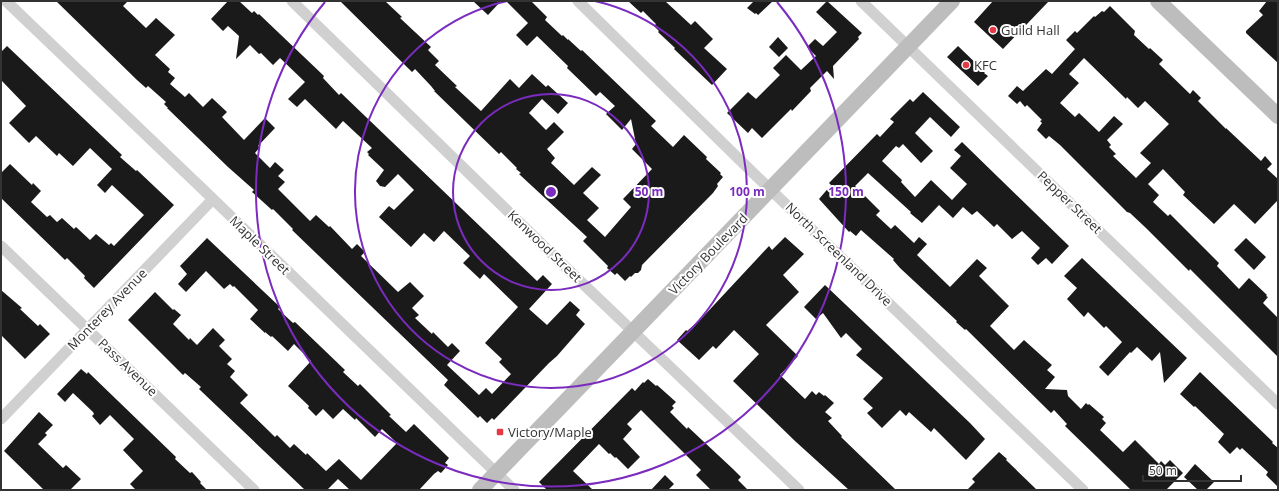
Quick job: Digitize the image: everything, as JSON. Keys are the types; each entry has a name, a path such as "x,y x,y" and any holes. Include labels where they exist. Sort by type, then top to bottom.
{"main road":[{"name":"Victory Boulevard","path":"480,490 952,1"},
{"path":"1158,1 1278,116"}],"street":[{"name":"Maple Street","path":"6,1 514,490"},
{"name":"Kenwood Street","path":"292,1 557,259 799,490"},
{"name":"North Screenland Drive","path":"578,1 1083,490"},
{"name":"Pepper Street","path":"861,1 1278,404"},
{"name":"Monterey Avenue","path":"1,419 213,199"},
{"name":"Pass Avenue","path":"1,246 88,328 254,490"}],"building":[{"path":"56,1 128,1 123,6 146,28 156,18 175,35 155,55 170,69 168,72 175,78 170,84 185,97 189,93 203,107 212,98 227,112 222,117 244,140 265,118 275,128 258,146 260,147 255,153 270,168 275,162 284,170 278,176 285,182 278,189 310,221 316,215 329,227 330,226 352,249 357,244 365,252 361,256 398,292 410,282 424,296 412,308 419,315 415,318 432,334 433,332 448,347 452,343 460,351 447,365 479,395 486,388 492,394 511,374 499,362 502,359 485,343 518,307 484,274 480,279 463,263 470,256 444,231 434,242 424,233 411,247 379,217 389,206 394,210 414,190 398,174 385,187 380,186 376,181 384,170 368,155 369,154 367,152 372,148 343,121 336,129 305,99 297,107 288,99 305,82 280,58 273,65 250,45 236,59 239,36 228,26 223,31 211,19 228,1 239,1 252,13 254,11 258,15 259,14 324,76 323,78 339,95 341,93 537,281 543,275 552,284 529,309 547,325 570,301 580,310 576,315 585,324 557,356 494,420 492,418 487,423 480,416 478,418 444,385 448,380 292,230 293,229 273,209 272,210 252,192 254,190 167,108 164,104 166,102 148,86 146,88 137,80"},
{"path":"340,1 385,1 402,17 400,18 431,47 428,50 439,61 435,65 457,86 455,87 481,111 510,79 519,88 532,74 546,87 548,85 568,103 558,114 542,99 529,113 546,130 554,122 564,132 547,149 555,158 551,163 574,185 592,167 601,175 583,193 599,208 587,220 605,237 631,207 623,199 652,169 632,149 636,144 631,119 622,130 606,114 615,106 600,92 596,96 537,36 527,46 516,35 528,23 506,1 531,1 547,17 545,20 562,36 563,35 581,51 582,50 656,121 651,126 673,147 684,135 707,157 706,159 721,173 720,174 723,177 717,184 718,186 713,193 642,265 641,270 631,277 630,276 625,281 617,273 615,275 607,268 608,266 583,241 587,237 519,174 521,173 516,169 517,168 501,152 499,154 434,91 415,69 412,72"},
{"path":"473,1 501,1 488,15"},
{"path":"628,1 665,1 691,25 695,21 713,39 704,48 727,69 712,85 658,32 659,31 654,26 656,24 643,11 641,13"},
{"path":"754,1 773,1 758,15 747,8"},
{"path":"827,1 862,33 858,37 859,39 833,66 834,79 827,71 810,88 811,91 792,111 791,109 762,138 752,128 748,133 727,113 748,92 756,99 780,75 773,68 786,55 801,70 816,56 807,47 815,39 823,46 837,32 816,12"},
{"path":"993,1 1049,1 1003,49 974,22"},
{"path":"1267,1 1278,1 1278,63 1246,33 1246,31 1263,15 1259,11"},
{"path":"1110,6 1135,31 1134,35 1163,60 1159,64 1190,94 1193,90 1201,98 1198,101 1261,161 1265,156 1272,164 1267,169 1278,179 1278,200 1255,224 1234,204 1214,224 1183,195 1185,192 1163,169 1148,184 1159,195 1153,202 1168,216 1170,214 1219,263 1217,266 1239,289 1249,278 1267,295 1266,296 1268,297 1263,303 1278,318 1278,357 1190,269 1189,271 1146,228 1127,212 1060,145 1049,136 1046,139 1037,130 1042,123 1040,121 1042,120 1027,105 1025,107 1020,101 1017,104 1008,96 1017,86 1023,91 1046,69 1052,74 1075,49 1066,40 1075,31 1077,33 1094,16 1095,17 1102,11 1104,12","holes":["1084,58 1126,99 1127,97 1138,108 1145,101 1169,124 1140,153 1151,163 1136,178 1113,156 1116,154 1109,147 1111,145 1107,140 1123,124 1114,116 1099,132 1079,113 1075,117 1060,103 1079,83 1069,74"]},
{"path":"778,37 788,48 779,57 769,47"},
{"path":"7,46 122,155 120,157 136,171 137,170 174,205 94,288 84,278 85,276 67,258 65,260 1,198 1,173 10,164 32,185 33,183 41,191 31,202 47,217 50,215 57,222 62,218 74,229 76,227 90,240 96,234 109,245 111,243 114,246 144,215 112,185 105,193 97,185 112,169 90,148 73,166 59,153 57,156 36,136 29,143 9,123 26,106 1,80 1,52"},
{"name":"KFC","path":"958,46 988,76 978,86 947,57"},
{"path":"923,92 960,127 951,137 930,117 915,133 933,151 921,163 903,144 899,148 896,146 882,161 902,180 901,182 915,197 931,180 952,200 967,184 950,168 961,156 954,150 962,142 1069,246 1052,264 1046,258 1038,265 1031,258 1040,248 1022,231 1012,239 997,224 994,227 977,211 972,215 963,207 953,218 939,205 922,223 868,173 855,186 880,211 876,215 891,229 895,225 914,243 919,237 927,244 917,255 950,287 977,259 987,268 979,276 1009,306 990,326 1014,350 1024,340 1052,365 1047,370 1055,377 1045,389 1067,390 1068,396 1081,409 1086,403 1088,405 1089,404 1104,417 1102,419 1106,423 1100,430 1123,452 1135,440 1159,464 1161,461 1165,465 1170,460 1183,473 1166,490 1131,490 1065,426 1067,424 1054,410 1051,413 966,329 965,330 956,322 957,321 900,268 893,260 894,259 861,230 856,236 850,231 849,232 819,199 831,185 829,183 877,134 880,137 894,122 890,119 910,99 913,102"},
{"path":"785,237 804,254 783,275 799,292 766,325 798,356 780,375 805,399 812,391 816,395 819,392 824,396 825,395 834,403 825,412 832,418 828,421 842,436 841,437 896,490 849,490 795,441 733,381 759,354 734,330 716,349 713,346 699,360 677,340 686,330 687,331 700,320 769,246 772,250"},
{"path":"207,238 280,307 278,309 293,323 295,322 345,370 343,372 358,386 360,384 391,415 389,416 406,432 414,424 449,458 445,463 448,465 441,473 438,471 434,474 419,490 350,490 338,479 327,490 305,490 199,389 201,387 185,373 183,375 128,320 155,292 173,310 174,309 181,315 173,324 189,340 190,338 197,345 213,328 225,340 219,346 232,359 227,364 235,371 230,377 248,395 240,403 275,437 277,435 290,448 294,444 306,455 307,453 326,471 339,459 361,480 397,443 382,429 375,437 356,418 355,420 343,409 333,419 323,409 316,416 308,408 309,406 288,386 311,361 294,344 288,351 250,319 258,310 234,286 233,287 230,284 224,289 206,271 186,292 178,284 187,274 180,266"},
{"path":"1246,238 1266,257 1254,270 1234,250"},
{"path":"1082,258 1187,358 1164,383 1160,352 1152,361 1137,347 1131,353 1130,352 1108,376 1099,367 1122,342 1106,326 1104,328 1088,312 1084,317 1067,299 1077,288 1064,276"},
{"path":"825,285 985,439 966,460 934,428 931,432 909,412 906,416 900,410 882,428 867,413 873,408 863,399 883,378 856,355 862,349 846,333 841,338 823,313 816,319 804,307"},
{"path":"1,290 22,308 20,309 38,326 40,324 50,334 25,359 1,335"},
{"path":"81,369 87,374 88,372 176,457 175,459 190,473 192,472 207,490 136,490 130,484 143,471 123,450 134,439 110,415 100,425 92,416 94,414 93,412 73,393 65,402 57,394"},
{"path":"1200,372 1278,448 1278,487 1266,475 1268,472 1242,448 1240,450 1237,447 1230,454 1218,442 1224,434 1195,406 1194,407 1180,394"},
{"path":"648,379 676,402 672,406 674,408 670,412 741,477 738,480 748,490 711,490 696,475 701,470 641,410 627,424 632,429 623,439 640,457 628,469 616,457 615,458 610,453 609,454 599,444 573,471 593,490 547,490 539,482 632,388 635,391"},
{"path":"39,412 53,425 45,433 47,435 38,444 63,468 66,465 81,479 70,490 44,490 4,451"},
{"path":"999,452 1037,490 967,490 975,482 972,479"},
{"path":"1195,464 1214,482 1206,490 1198,490 1184,477"},
{"path":"665,475 674,484 668,490 651,490"}],"place":[{"name":"Guild Hall","path":"993,30"},
{"name":"KFC","path":"966,65"},
{"name":"Victory/Maple","path":"500,432"}]}
